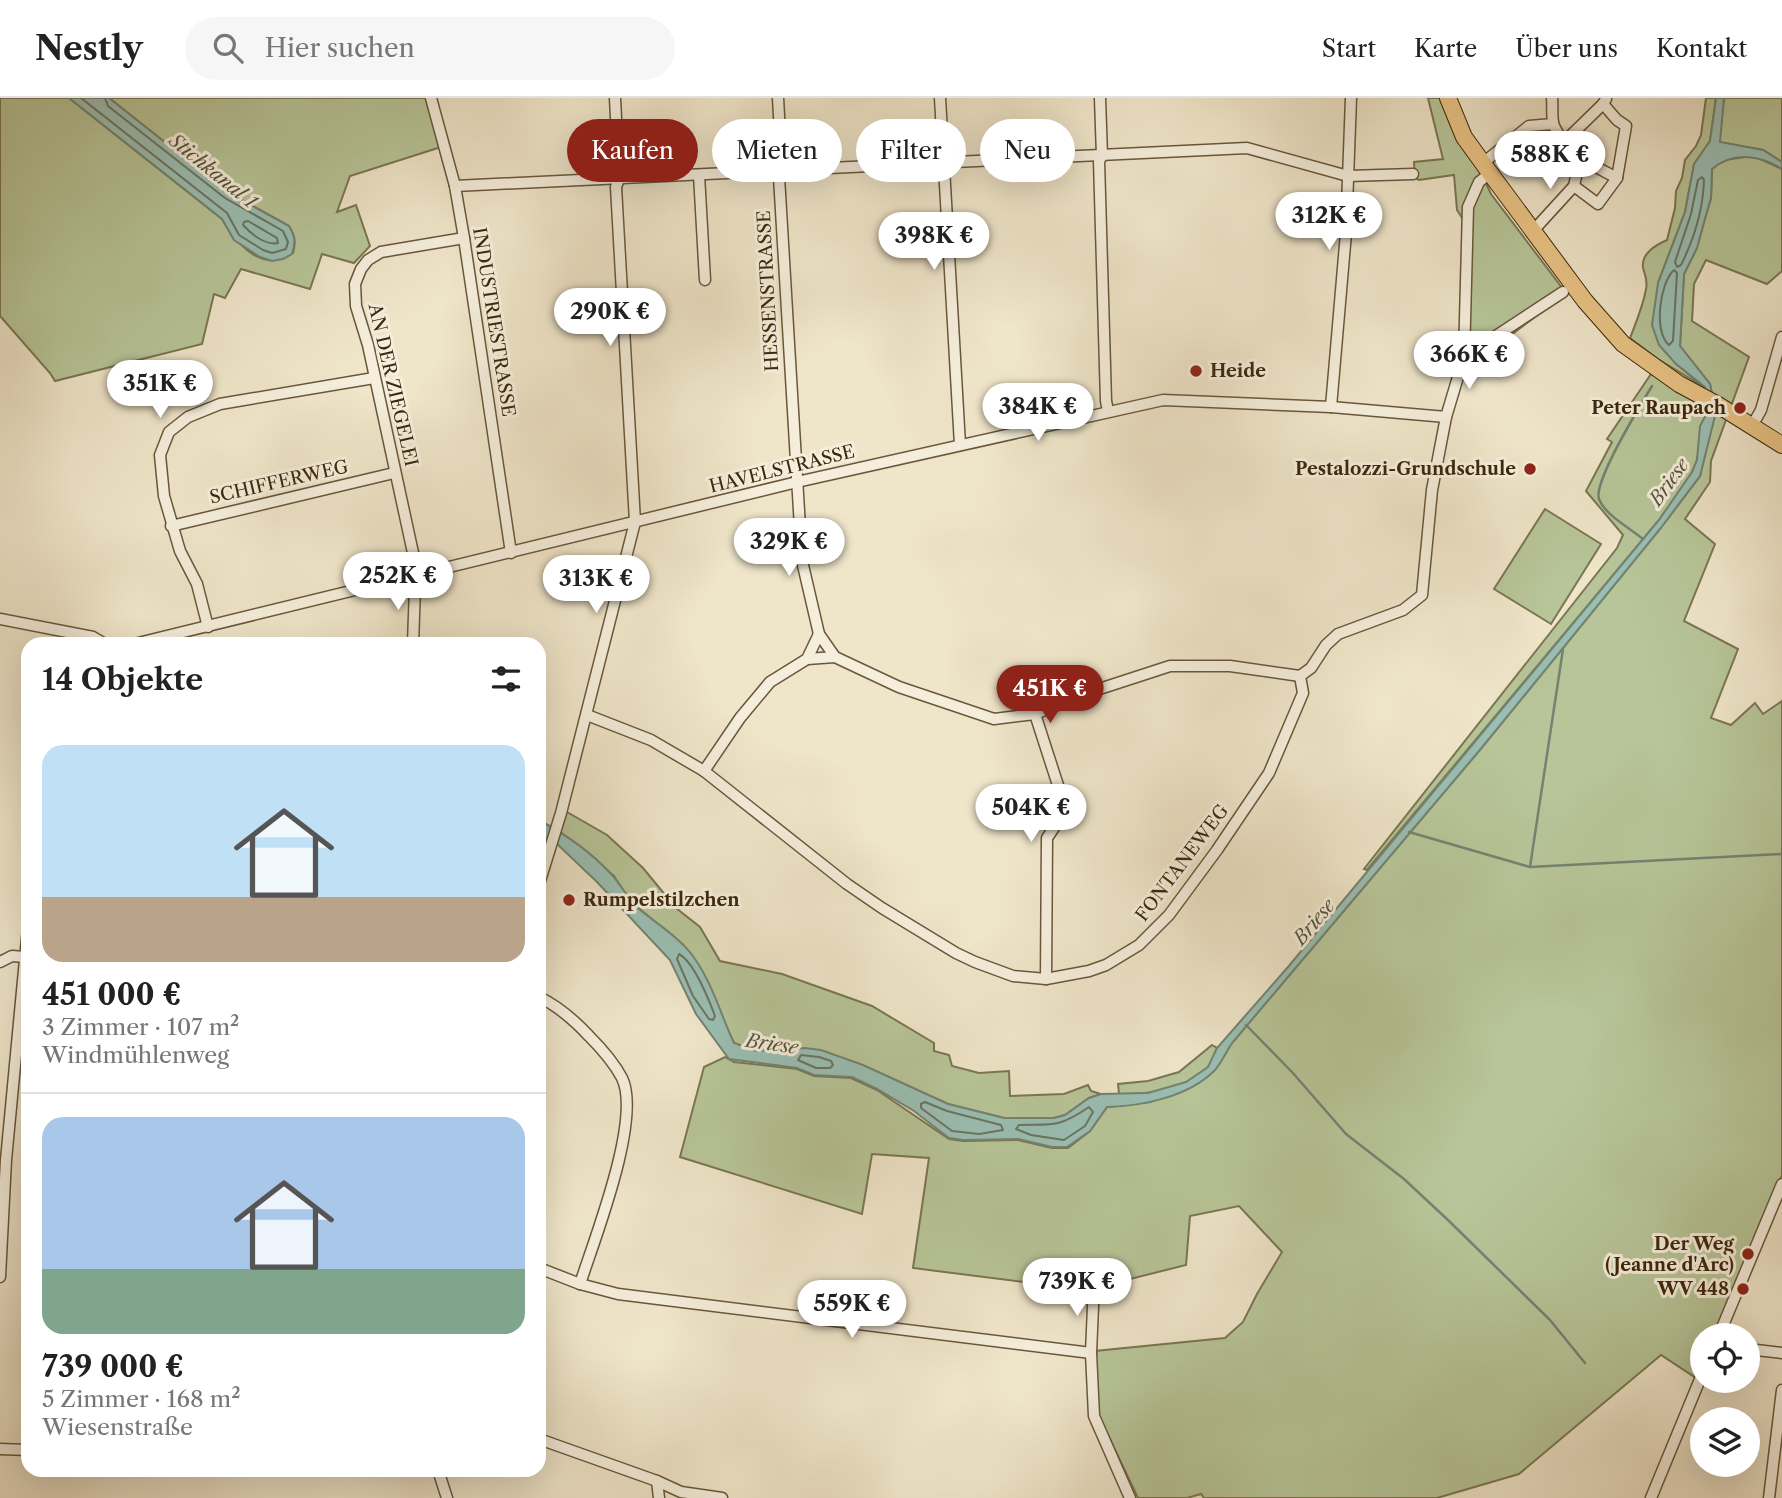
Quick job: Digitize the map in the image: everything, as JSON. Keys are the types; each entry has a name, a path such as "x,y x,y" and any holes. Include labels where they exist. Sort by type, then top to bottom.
{"main road":[{"path":"1448,98 1459,126 1532,232 1585,301 1623,344 1679,384 1782,445"}],"street":[{"name":"INDUSTRIESTRASSE","path":"431,98 455,186 511,553"},
{"path":"615,98 616,119"},
{"name":"HESSENSTRASSE","path":"778,98 779,119"},
{"path":"940,98 941,119"},
{"path":"1100,98 1102,156 1099,161 1108,411"},
{"path":"1331,407 1346,233 1351,98"},
{"path":"1552,98 1553,124 1564,142 1580,158 1617,178"},
{"path":"1564,142 1605,101 1617,120 1626,126 1617,178 1598,204 1574,186"},
{"path":"704,771 770,682 807,659 835,657 899,687 994,719 1035,714 1087,693 1170,666 1230,666 1300,676 1311,668 1326,645 1338,634 1403,610 1422,595 1432,490 1446,417 1464,357 1468,207 1487,168 1529,126 1553,124"},
{"path":"966,161 1247,148 1348,176 1413,174"},
{"path":"1532,232 1574,186 1580,158"},
{"path":"705,280 699,175 712,174"},
{"path":"455,186 567,181"},
{"path":"546,862 587,715 635,522 616,187 618,182"},
{"name":"HESSENSTRASSE","path":"779,182 802,561 819,634"},
{"path":"944,182 960,445"},
{"name":"AN DER ZIEGELEI","path":"413,637 415,577 368,345 355,295 355,284 368,260 381,252 464,238"},
{"path":"1464,357 1563,292"},
{"path":"1752,426 1761,410 1782,337"},
{"path":"208,627 197,584 180,551 164,496 160,456 169,432 188,417 220,404 374,378"},
{"name":"HAVELSTRASSE","path":"164,637 797,482 1163,400 1331,407 1446,417"},
{"name":"SCHIFFERWEG","path":"171,526 394,473"},
{"path":"0,619 93,637"},
{"path":"807,659 819,634 835,657"},
{"name":"FONTANEWEG","path":"587,715 651,740 704,771 847,884 892,914 975,962 1013,976 1046,979 1106,965 1139,945 1169,915 1269,773 1303,693 1300,676"},
{"path":"1035,714 1066,810 1047,838 1046,979"},
{"path":"0,962 12,956 21,957"},
{"path":"0,1277 6,1160 21,1000"},
{"path":"546,1002 575,1021 601,1048 623,1080 627,1113 624,1147 580,1284"},
{"path":"1724,1323 1782,1184"},
{"path":"546,1271 580,1284 618,1294 1091,1353"},
{"path":"1094,1283 1091,1353 1094,1416 1130,1498"},
{"path":"1760,1350 1782,1353"},
{"path":"1769,1498 1782,1390"},
{"path":"1651,1498 1694,1393"},
{"path":"546,1441 681,1492 722,1498"},
{"path":"0,1449 21,1450"},
{"path":"440,1477 447,1498"},
{"path":"657,1481 659,1498"}],"green space":[{"path":"0,98 69,98 222,219 230,232 249,251 263,259 271,260 293,253 294,239 289,226 229,193 109,98 427,98 441,147 350,176 337,212 356,205 370,246 354,263 322,254 310,289 241,269 225,298 214,294 202,344 55,381 0,316"},
{"path":"1428,98 1446,98 1491,194 1566,293 1502,342 1466,359 1464,221 1457,210 1454,175 1419,180 1415,178 1414,162 1443,159"},
{"path":"1706,98 1716,98 1710,141 1694,165 1685,212 1658,283 1675,363 1704,387 1630,338 1646,289 1644,258 1654,247 1667,240 1685,160 1701,135"},
{"path":"1724,98 1782,98 1782,162 1763,150 1719,142"},
{"path":"1754,156 1782,169 1782,271 1767,284 1706,260 1694,284 1692,321 1749,357 1711,461 1710,482 1685,519 1715,544 1684,621 1738,649 1711,718 1731,725 1755,703 1763,714 1782,701 1782,1175 1722,1323 1690,1323 1690,1374 1661,1355 1519,1474 1437,1498 1204,1498 1201,1494 1187,1498 1138,1498 1099,1416 1095,1351 1225,1338 1243,1322 1282,1252 1239,1206 1190,1216 1186,1265 1086,1290 913,1268 929,1158 872,1154 862,1214 680,1157 704,1067 725,1057 734,1062 797,1069 814,1076 851,1078 877,1090 949,1139 1018,1140 1052,1148 1068,1148 1090,1131 1107,1107 1150,1102 1175,1093 1214,1071 1232,1043 1479,751 1700,476 1715,412 1710,384 1680,346 1684,274 1697,248 1711,198 1712,169 1723,160"},
{"path":"1651,374 1709,409 1703,424 1696,463 1689,478 1659,520 1367,870 1364,869 1617,548 1623,535 1586,491 1612,442 1607,439"},
{"path":"1545,509 1601,544 1551,624 1494,589"},
{"path":"560,808 607,835 643,868 676,908 700,927 720,961 782,974 872,1006 934,1043 934,1051 949,1055 952,1066 979,1073 1009,1071 1010,1096 1064,1094 1088,1085 1091,1091 1101,1094 1089,1098 1065,1115 1054,1118 1004,1118 948,1104 873,1070 772,1051 756,1051 734,1043 695,960 683,945 629,900 614,876 559,831"},
{"path":"1212,1045 1217,1048 1209,1066 1188,1082 1166,1090 1119,1094 1118,1084 1148,1081 1179,1072"}],"water":[{"path":"69,98 109,98 229,193 289,226 294,239 292,254 272,261 260,257 234,240 222,219"},
{"path":"1716,98 1724,98 1720,142 1763,150 1782,162 1782,169 1756,158 1738,157 1712,169 1711,198 1697,248 1684,274 1680,346 1710,384 1716,412 1700,476 1479,751 1232,1043 1217,1068 1203,1080 1178,1094 1164,1098 1135,1105 1107,1107 1090,1131 1067,1147 1052,1147 1018,1139 949,1138 914,1111 852,1077 814,1075 797,1068 729,1059 696,1014 670,960 597,882 555,842 546,838 546,824 578,844 612,875 639,909 683,945 707,979 734,1043 756,1051 805,1048 821,1050 863,1065 948,1104 1004,1118 1054,1118 1065,1115 1089,1098 1101,1094 1148,1093 1186,1082 1208,1067 1217,1048 1288,967 1659,520 1692,472 1697,460 1700,426 1709,409 1705,387 1675,363 1659,345 1652,325 1658,283 1685,212 1694,164 1710,141"}],"waterway":[{"path":"1643,539 1618,521 1602,505 1599,490 1619,443 1652,386"},
{"path":"1530,867 1563,649"},
{"path":"1409,832 1530,867 1782,854"},
{"path":"1246,1025 1292,1072 1346,1134 1404,1179 1449,1221 1550,1320 1585,1363"}],"place":[{"name":"Heide","path":"1196,371"},
{"name":"Peter Raupach","path":"1740,408"},
{"name":"Pestalozzi-Grundschule","path":"1530,469"},
{"name":"Rumpelstilzchen","path":"569,900"},
{"name":"Der Weg (Jeanne d'Arc)","path":"1748,1254"},
{"name":"WV 448","path":"1743,1289"}],"water label":[{"name":"Stichkanal 1","path":"213,171"},
{"name":"Briese","path":"1669,482"},
{"name":"Briese","path":"1314,922"},
{"name":"Briese","path":"772,1044"}]}
